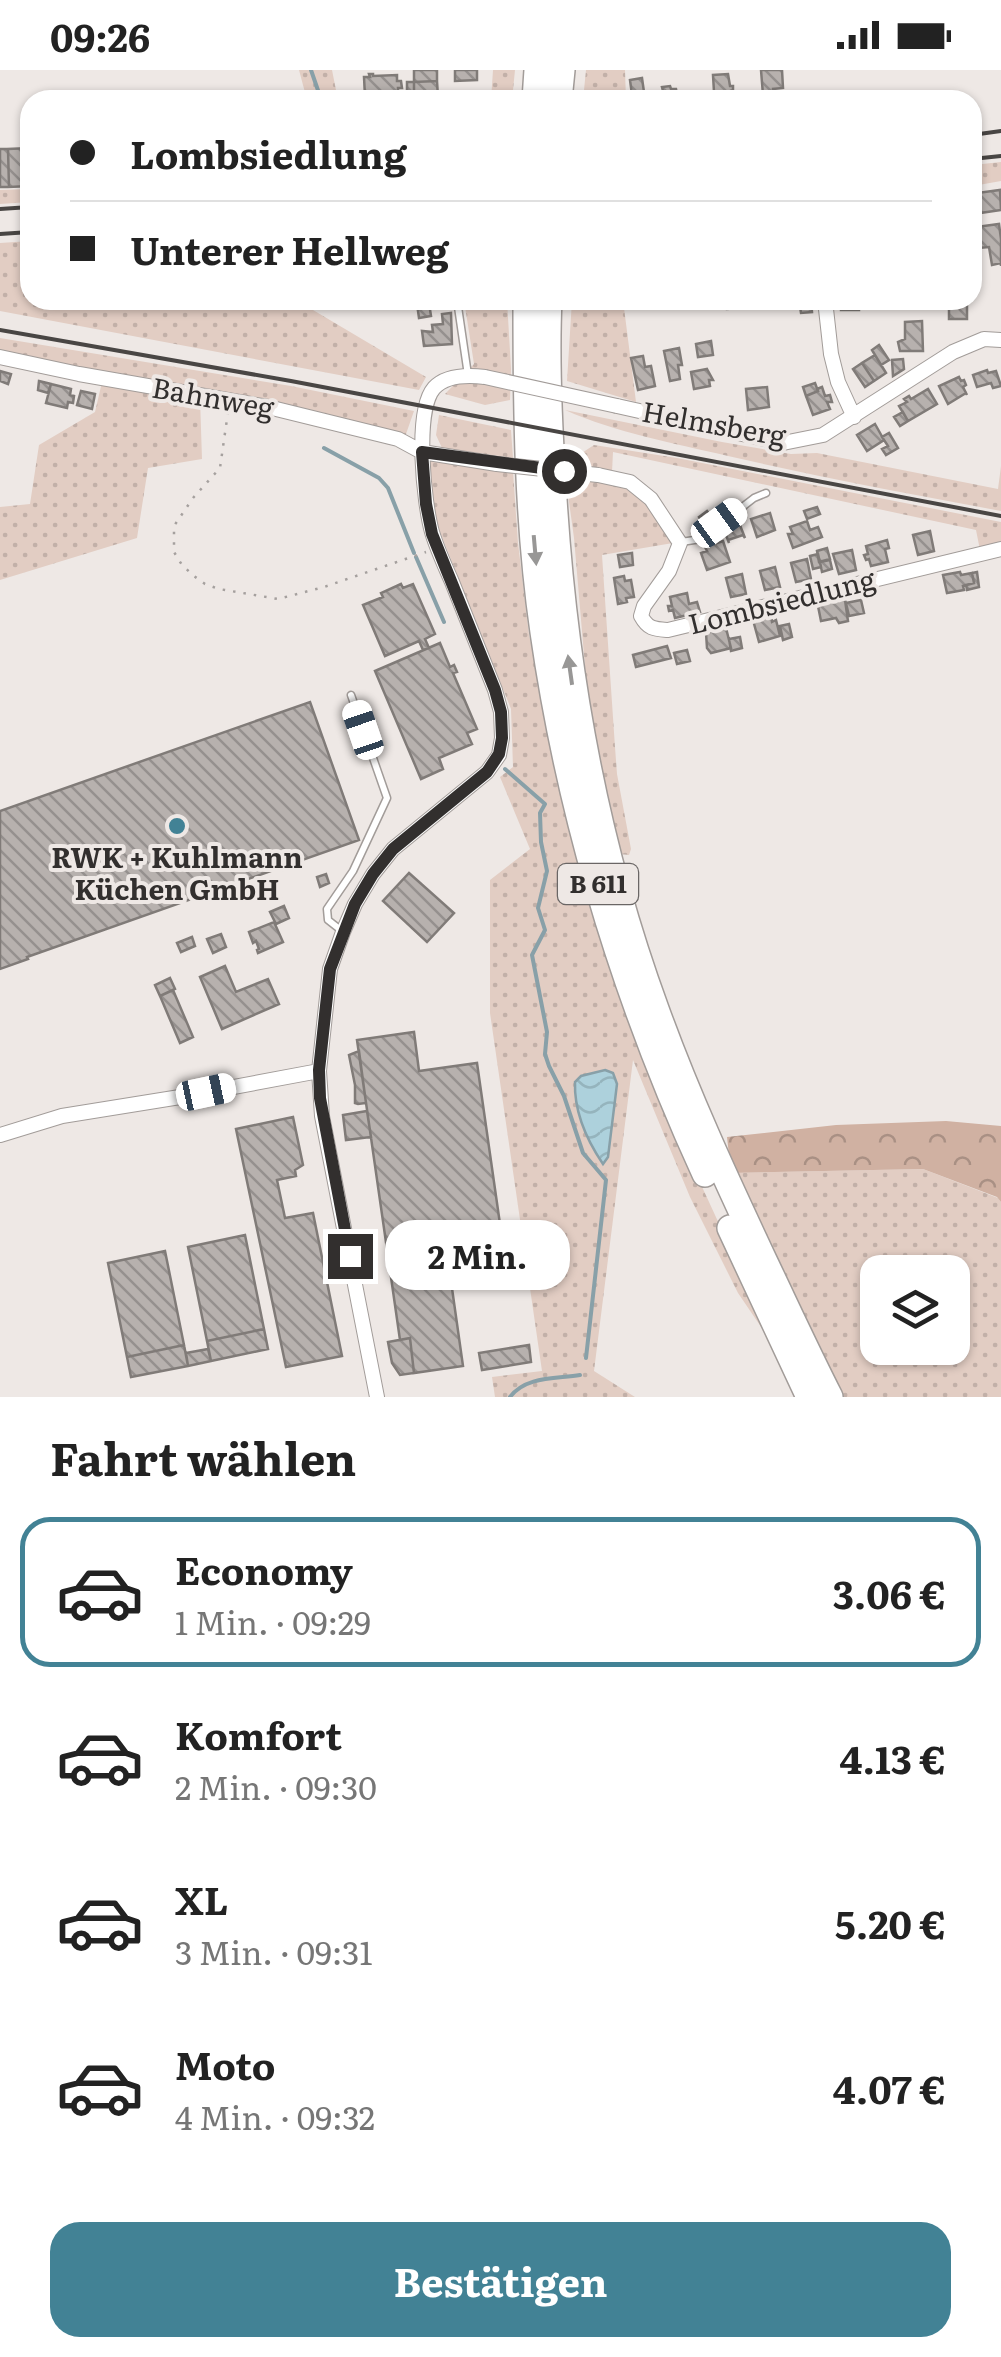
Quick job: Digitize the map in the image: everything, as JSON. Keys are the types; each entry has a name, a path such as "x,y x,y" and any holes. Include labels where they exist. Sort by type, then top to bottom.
{"highway":[{"name":"B 611","path":"526,310 528,452 543,629 579,814 633,998 678,1114 809,1397"},
{"name":"B 611","path":"549,310 547,362 558,563 577,716 596,805 624,910 677,1063 719,1164 830,1397"}],"street":[{"path":"826,310 830,354 854,417"},
{"name":"Helmsberg","path":"468,376 784,442 823,435 953,352 984,339 1001,340"},
{"name":"Bahnweg","path":"0,357 268,407 398,439 422,452"},
{"path":"378,1397 322,1116 319,1070 330,969 355,904 393,849 487,772 499,754 501,712 495,690 432,534 426,504 422,452 431,392 448,379 468,376"},
{"path":"422,452 630,482 651,499 680,542"},
{"name":"Lombsiedlung","path":"680,542 670,571 641,616 646,626 654,630 668,630 1001,548"},
{"path":"0,1135 62,1116 319,1070"}],"lane":[{"path":"458,310 468,376"},
{"path":"680,542 702,539 719,523 766,493"},
{"path":"343,932 328,920 327,909 353,871 387,798 351,696"}],"path":[{"path":"229,400 220,468 192,498 174,526 174,552 205,584 278,599 438,548"}],"shaded area":[{"path":"299,70 332,70 336,90 304,90"},
{"path":"493,70 515,70 513,90 492,90"},
{"path":"586,70 625,70 626,90 584,90"},
{"path":"1001,162 1001,181 982,184 982,164"},
{"path":"20,189 20,203 0,204 0,190"},
{"path":"20,242 20,310 313,310 426,377 419,390 0,311 0,243"},
{"path":"466,310 508,310 510,400 485,405 445,394 474,364"},
{"path":"571,310 624,310 636,402 567,381"},
{"path":"0,338 291,386 414,411 406,434 399,436 0,352"},
{"path":"102,382 200,398 202,459 148,468 137,538 0,580 0,507 30,504 39,445 95,412"},
{"path":"565,410 722,442 791,454 817,453 998,489 1001,466 1001,511 666,442"},
{"path":"439,415 511,430 513,458 442,448 436,435"},
{"path":"594,445 1001,522 1001,545 980,550 976,530 613,452 612,472 565,464"},
{"path":"429,460 513,472 529,635 571,817 669,1115 778,1352 738,1293 690,1197 633,1060 594,1371 635,1397 495,1397 492,1377 542,1371 490,1013 490,880 530,849 500,777 513,767 511,709 440,532 432,502"},
{"path":"566,480 621,484 641,496 673,543 602,555 617,774 629,855 619,854 589,713"},
{"path":"923,1169 998,1198 1001,1397 839,1397 731,1173"}],"green space":[{"path":"946,1121 1001,1126 1001,1202 997,1197 923,1169 731,1173 727,1137 836,1125"}],"water":[{"path":"605,1070 613,1073 617,1084 608,1157 603,1164 582,1124 575,1082 581,1076"}],"building":[{"path":"414,70 437,70 437,81 414,82"},
{"path":"455,70 477,70 477,80 455,81"},
{"path":"761,70 782,70 783,88 763,90"},
{"path":"369,74 397,75 402,88 365,90 364,77 370,77"},
{"path":"728,74 733,90 714,90 713,75"},
{"path":"642,78 644,90 631,90 630,80"},
{"path":"437,81 438,90 414,90 414,82"},
{"path":"20,148 20,186 9,187 8,149"},
{"path":"0,149 8,149 9,187 0,187"},
{"path":"1000,190 1001,210 982,213 982,192"},
{"path":"999,224 1001,263 992,265 989,247 982,248 982,226"},
{"path":"418,310 430,310 431,316 419,318"},
{"path":"949,310 967,310 967,319 949,319"},
{"path":"451,313 452,344 424,346 422,331 433,332 432,325 443,324 442,314"},
{"path":"922,321 923,351 900,351 898,342 905,339 905,322"},
{"path":"711,341 713,355 698,357 696,344"},
{"path":"879,345 889,360 881,365 872,350"},
{"path":"679,348 680,379 670,381 664,351"},
{"path":"875,355 886,373 874,381 862,363"},
{"path":"643,356 645,367 651,366 655,386 638,390 631,358"},
{"path":"903,359 904,369 893,376 892,360"},
{"path":"862,363 874,381 865,387 853,369"},
{"path":"707,369 713,380 709,380 710,386 694,389 691,372"},
{"path":"0,371 11,374 8,384 0,381"},
{"path":"996,371 1001,386 993,388 991,383 977,387 973,375"},
{"path":"959,377 964,380 966,393 948,404 939,386"},
{"path":"39,381 51,384 48,393 38,390"},
{"path":"815,383 818,391 806,396 803,387"},
{"path":"51,384 71,389 73,403 68,402 67,408 46,403"},
{"path":"767,387 769,407 748,410 746,389"},
{"path":"822,387 825,396 830,395 830,409 813,415 806,396"},
{"path":"928,389 937,404 908,421 899,406 909,396 911,399"},
{"path":"81,391 95,394 92,409 77,405"},
{"path":"903,412 908,421 900,426 894,417"},
{"path":"875,424 884,440 867,451 857,435"},
{"path":"889,433 898,448 886,455 882,449 888,446 882,437"},
{"path":"817,507 820,514 807,519 804,511"},
{"path":"707,511 714,521 706,528 699,517"},
{"path":"770,513 775,530 757,537 751,519"},
{"path":"736,515 745,538 743,535 728,540 729,543 723,527"},
{"path":"807,521 810,530 818,527 822,537 793,548 790,527"},
{"path":"930,531 934,551 918,555 913,535"},
{"path":"887,540 888,562 871,566 864,555 868,554 866,546"},
{"path":"723,541 730,562 707,570 701,553 707,551 705,547"},
{"path":"827,548 830,559 819,562 817,551"},
{"path":"852,550 856,570 839,574 833,554"},
{"path":"632,553 633,565 620,567 618,555"},
{"path":"818,554 821,567 813,569 810,556"},
{"path":"807,559 811,579 796,582 791,563"},
{"path":"830,560 832,569 822,572 820,562"},
{"path":"775,567 780,587 765,590 760,571"},
{"path":"977,572 979,587 967,590 966,585 974,583 972,573"},
{"path":"972,573 974,583 963,586 964,590 947,593 943,575"},
{"path":"742,574 746,594 731,597 726,578"},
{"path":"624,576 625,581 631,580 634,597 618,604 614,578"},
{"path":"401,584 403,588 413,584 435,634 425,639 429,648 423,650 419,641 385,656 363,605"},
{"path":"687,593 689,604 697,602 700,612 675,618 673,610 669,611 670,597"},
{"path":"845,600 848,621 821,621 818,606"},
{"path":"861,600 864,613 849,616 846,603"},
{"path":"771,616 780,636 759,642 753,620"},
{"path":"789,624 792,637 783,640 780,626"},
{"path":"726,628 731,648 711,653 706,633"},
{"path":"740,637 742,648 731,651 729,639"},
{"path":"440,643 450,667 454,665 457,672 453,673 477,729 467,733 472,744 439,758 443,769 421,779 375,671"},
{"path":"667,646 671,658 636,667 633,655"},
{"path":"687,650 690,661 677,664 674,653"},
{"name":"RWK + Kuhlmann Küchen GmbH","path":"310,702 359,840 0,969 0,811"},
{"path":"409,873 454,913 427,942 383,901"},
{"path":"326,874 329,883 320,887 317,877"},
{"path":"284,906 289,918 276,924 270,912"},
{"path":"274,922 283,942 258,953 249,932"},
{"path":"221,934 226,947 213,953 207,939"},
{"path":"192,937 195,946 181,952 177,943"},
{"path":"225,966 236,992 268,979 279,1004 222,1029 200,977"},
{"path":"170,978 175,989 160,996 155,985"},
{"path":"173,990 193,1037 180,1043 160,996"},
{"path":"414,1032 419,1071 477,1063 503,1245 447,1253 463,1366 414,1373 410,1338 400,1340 357,1040"},
{"path":"359,1051 366,1103 358,1104 349,1055"},
{"path":"367,1111 371,1137 346,1140 343,1115"},
{"path":"293,1117 303,1165 295,1170 296,1176 277,1180 285,1218 313,1213 342,1356 286,1367 236,1129"},
{"path":"245,1235 264,1329 207,1341 188,1247"},
{"path":"165,1251 184,1345 127,1357 108,1263"},
{"path":"264,1329 268,1349 211,1361 207,1341"},
{"path":"410,1338 414,1373 400,1375 392,1363 388,1342"},
{"path":"184,1345 188,1366 131,1377 127,1357"},
{"path":"529,1345 531,1362 482,1370 479,1353"},
{"path":"208,1349 211,1361 188,1366 186,1353"}],"waterway":[{"path":"311,70 318,90"},
{"path":"324,448 379,478 388,488 414,553"},
{"path":"416,557 444,622"},
{"path":"505,769 545,804 540,813 547,871 538,908 545,930 532,955 547,1032 545,1054 583,1153 606,1180 586,1358"},
{"path":"510,1397 533,1382 580,1375"}],"railway":[{"path":"982,134 1001,131"},
{"path":"982,158 1001,156"},
{"path":"0,209 20,208"},
{"path":"0,234 20,233"},
{"path":"0,330 291,381 1001,516"}],"place":[{"name":"RWK + Kuhlmann Küchen GmbH","path":"177,826"}],"route":[{"path":"350,1256 320,1098 319,1070 330,969 355,904 373,874 393,849 487,772 499,754 502,738 495,690 432,534 422,452 564,471"}]}
